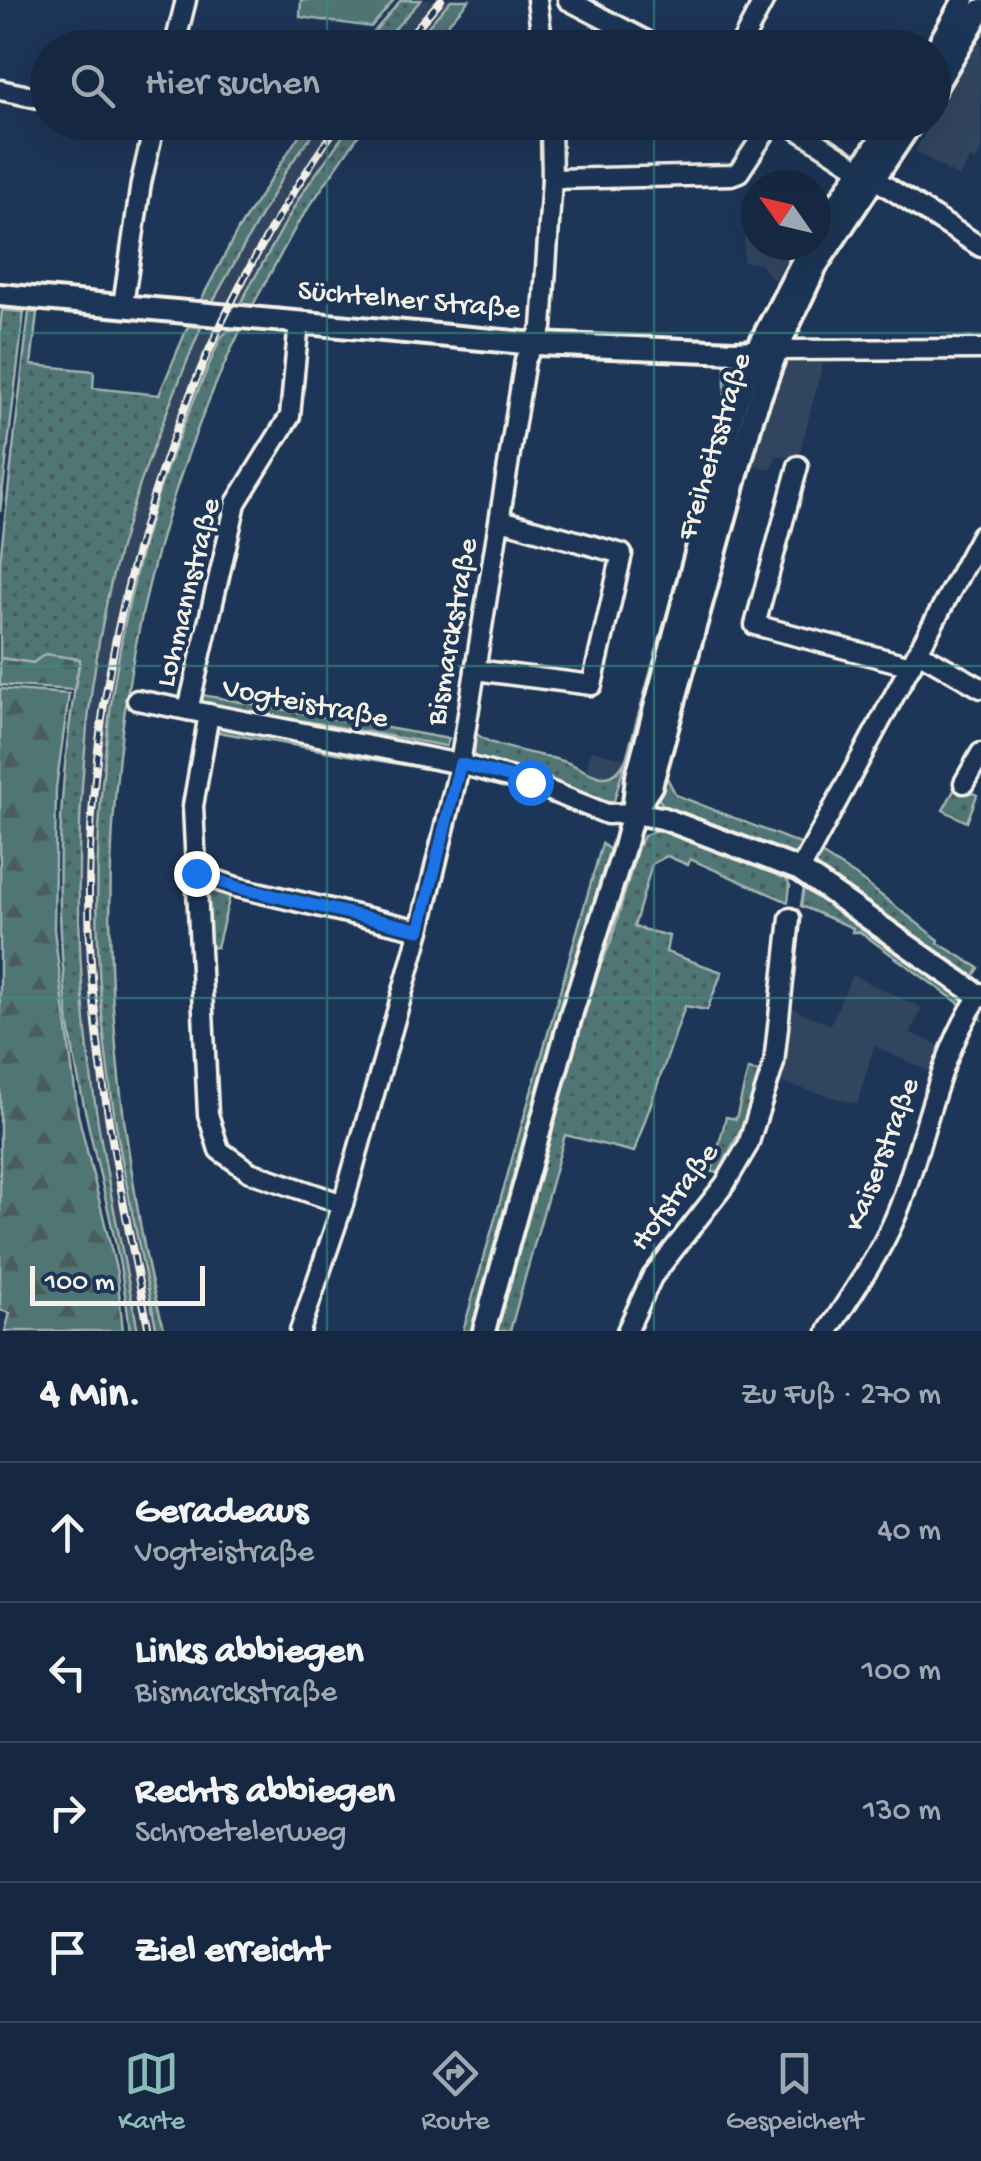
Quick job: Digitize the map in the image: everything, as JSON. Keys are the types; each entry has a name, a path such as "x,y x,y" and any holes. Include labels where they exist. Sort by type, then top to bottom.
{"main road":[{"path":"947,30 964,0"},
{"path":"951,60 981,10"},
{"name":"Freiheitsstraße","path":"633,813 651,786 754,416 760,351 816,266 884,140"},
{"name":"Freiheitsstraße","path":"831,218 897,140"},
{"name":"Freiheitsstraße","path":"484,1331 566,1031 633,813 637,776 734,410 804,260"},
{"name":"Süchtelner Straße","path":"0,295 536,344 760,351"},
{"path":"633,813 662,818 800,870 980,995"}],"street":[{"path":"178,30 186,0"},
{"path":"538,0 540,30"},
{"path":"568,0 626,30"},
{"path":"748,30 764,0"},
{"path":"0,90 30,96"},
{"path":"124,306 150,140"},
{"name":"Bismarckstraße","path":"300,1331 343,1204 420,930 460,764 525,360 542,328 551,140"},
{"path":"552,179 732,176 739,172 760,140"},
{"path":"814,140 981,246"},
{"name":"Lohmannstraße","path":"188,710 236,503 290,416 299,322"},
{"name":"Süchtelner Straße","path":"760,351 981,349"},
{"path":"798,466 755,625 914,659 981,688"},
{"path":"475,670 592,685 622,554 501,520"},
{"path":"800,870 981,535"},
{"name":"Vogteistraße","path":"137,700 460,764 530,782 608,814 633,813"},
{"path":"208,714 192,806 208,1114 219,1150 250,1172 343,1204"},
{"path":"964,783 981,753"},
{"path":"196,873 236,887 420,930"},
{"name":"Hofstraße","path":"627,1331 652,1276 725,1184 748,1145 774,1062 790,918"},
{"name":"Kaiserstraße","path":"828,1331 900,1208 960,1028 980,995"}],"shaded area":[{"path":"421,0 451,0 425,30 394,30"},
{"path":"981,37 981,152 976,161 970,158 959,177 915,151 921,140 951,140 951,89"},
{"path":"308,140 340,140 269,248 229,330 221,337 184,421 153,511 128,604 112,697 101,795 96,894 101,1004 112,1100 157,1331 138,1331 86,1034 80,875 83,781 92,696 108,599 132,507 164,416 212,303 287,169"},
{"path":"786,260 774,281 760,264 743,262"},
{"path":"823,363 798,460 777,455 771,470 751,466 778,364"},
{"path":"591,750 626,759 619,772 606,778 586,772"},
{"path":"852,975 922,1008 911,1033 938,1045 930,1072 874,1046 857,1104 776,1081 787,1006 830,1025"}],"green space":[{"path":"301,0 394,0 371,27 300,17"},
{"path":"401,0 421,0 394,30 375,30"},
{"path":"451,0 469,0 442,30 425,30"},
{"path":"296,140 308,140 287,169 212,303 200,302 238,230"},
{"path":"340,140 355,140 298,223 253,305 240,304 301,195"},
{"path":"2,310 24,312 0,512 0,328"},
{"path":"29,312 37,313 31,365 94,371 93,388 159,395 188,326 201,327 148,462 115,565 97,653 80,815 79,924 90,1069 138,1331 130,1331 118,1256 76,1070 61,940 62,798 80,660 33,663 0,658 0,561"},
{"path":"229,330 240,331 198,429 164,529 138,632 121,736 112,842 111,948 117,1054 140,1225 165,1331 157,1331 123,1167 105,1043 98,940 100,817 112,694 136,573 175,446 221,337"},
{"path":"725,364 729,370 730,404 641,730 632,754 626,759 725,406"},
{"path":"45,654 80,659 74,690 0,685 0,658 33,663"},
{"path":"0,689 69,694 56,788 54,930 78,1114 117,1273 123,1331 5,1331 10,1313 0,1310"},
{"path":"202,695 449,739 446,746 203,703"},
{"path":"217,724 438,764 443,772 213,731"},
{"path":"476,733 492,743 566,762 598,776 614,774 626,759 614,801 596,804 474,757"},
{"path":"659,772 665,774 676,795 803,845 792,856 785,856 669,811 659,800"},
{"path":"957,785 977,795 967,822 943,810"},
{"path":"653,831 673,832 786,877 790,886 788,902 690,859 688,865 667,856 652,864 634,927 669,936 666,952 722,972 707,1010 685,1006 634,1152 565,1135 510,1331 492,1331 586,997 610,944 638,847 644,836"},
{"path":"602,844 610,850 474,1331 463,1331"},
{"path":"821,854 856,876 938,943 979,968 972,979 813,868"},
{"path":"207,887 231,892 217,947 205,948 203,891"},
{"path":"804,887 951,986 959,998 981,1010 981,1019 860,932 852,932 853,928 801,906"},
{"path":"748,1070 759,1072 744,1122 719,1173 712,1172 726,1117 736,1119"}],"railway":[{"path":"415,30 441,0"},
{"path":"149,1331 107,1111 90,945 94,787 107,685 128,585 156,486 192,390 235,297 284,207 328,140"}],"route":[{"path":"196,873 236,887 420,930 460,764 530,782"}]}
